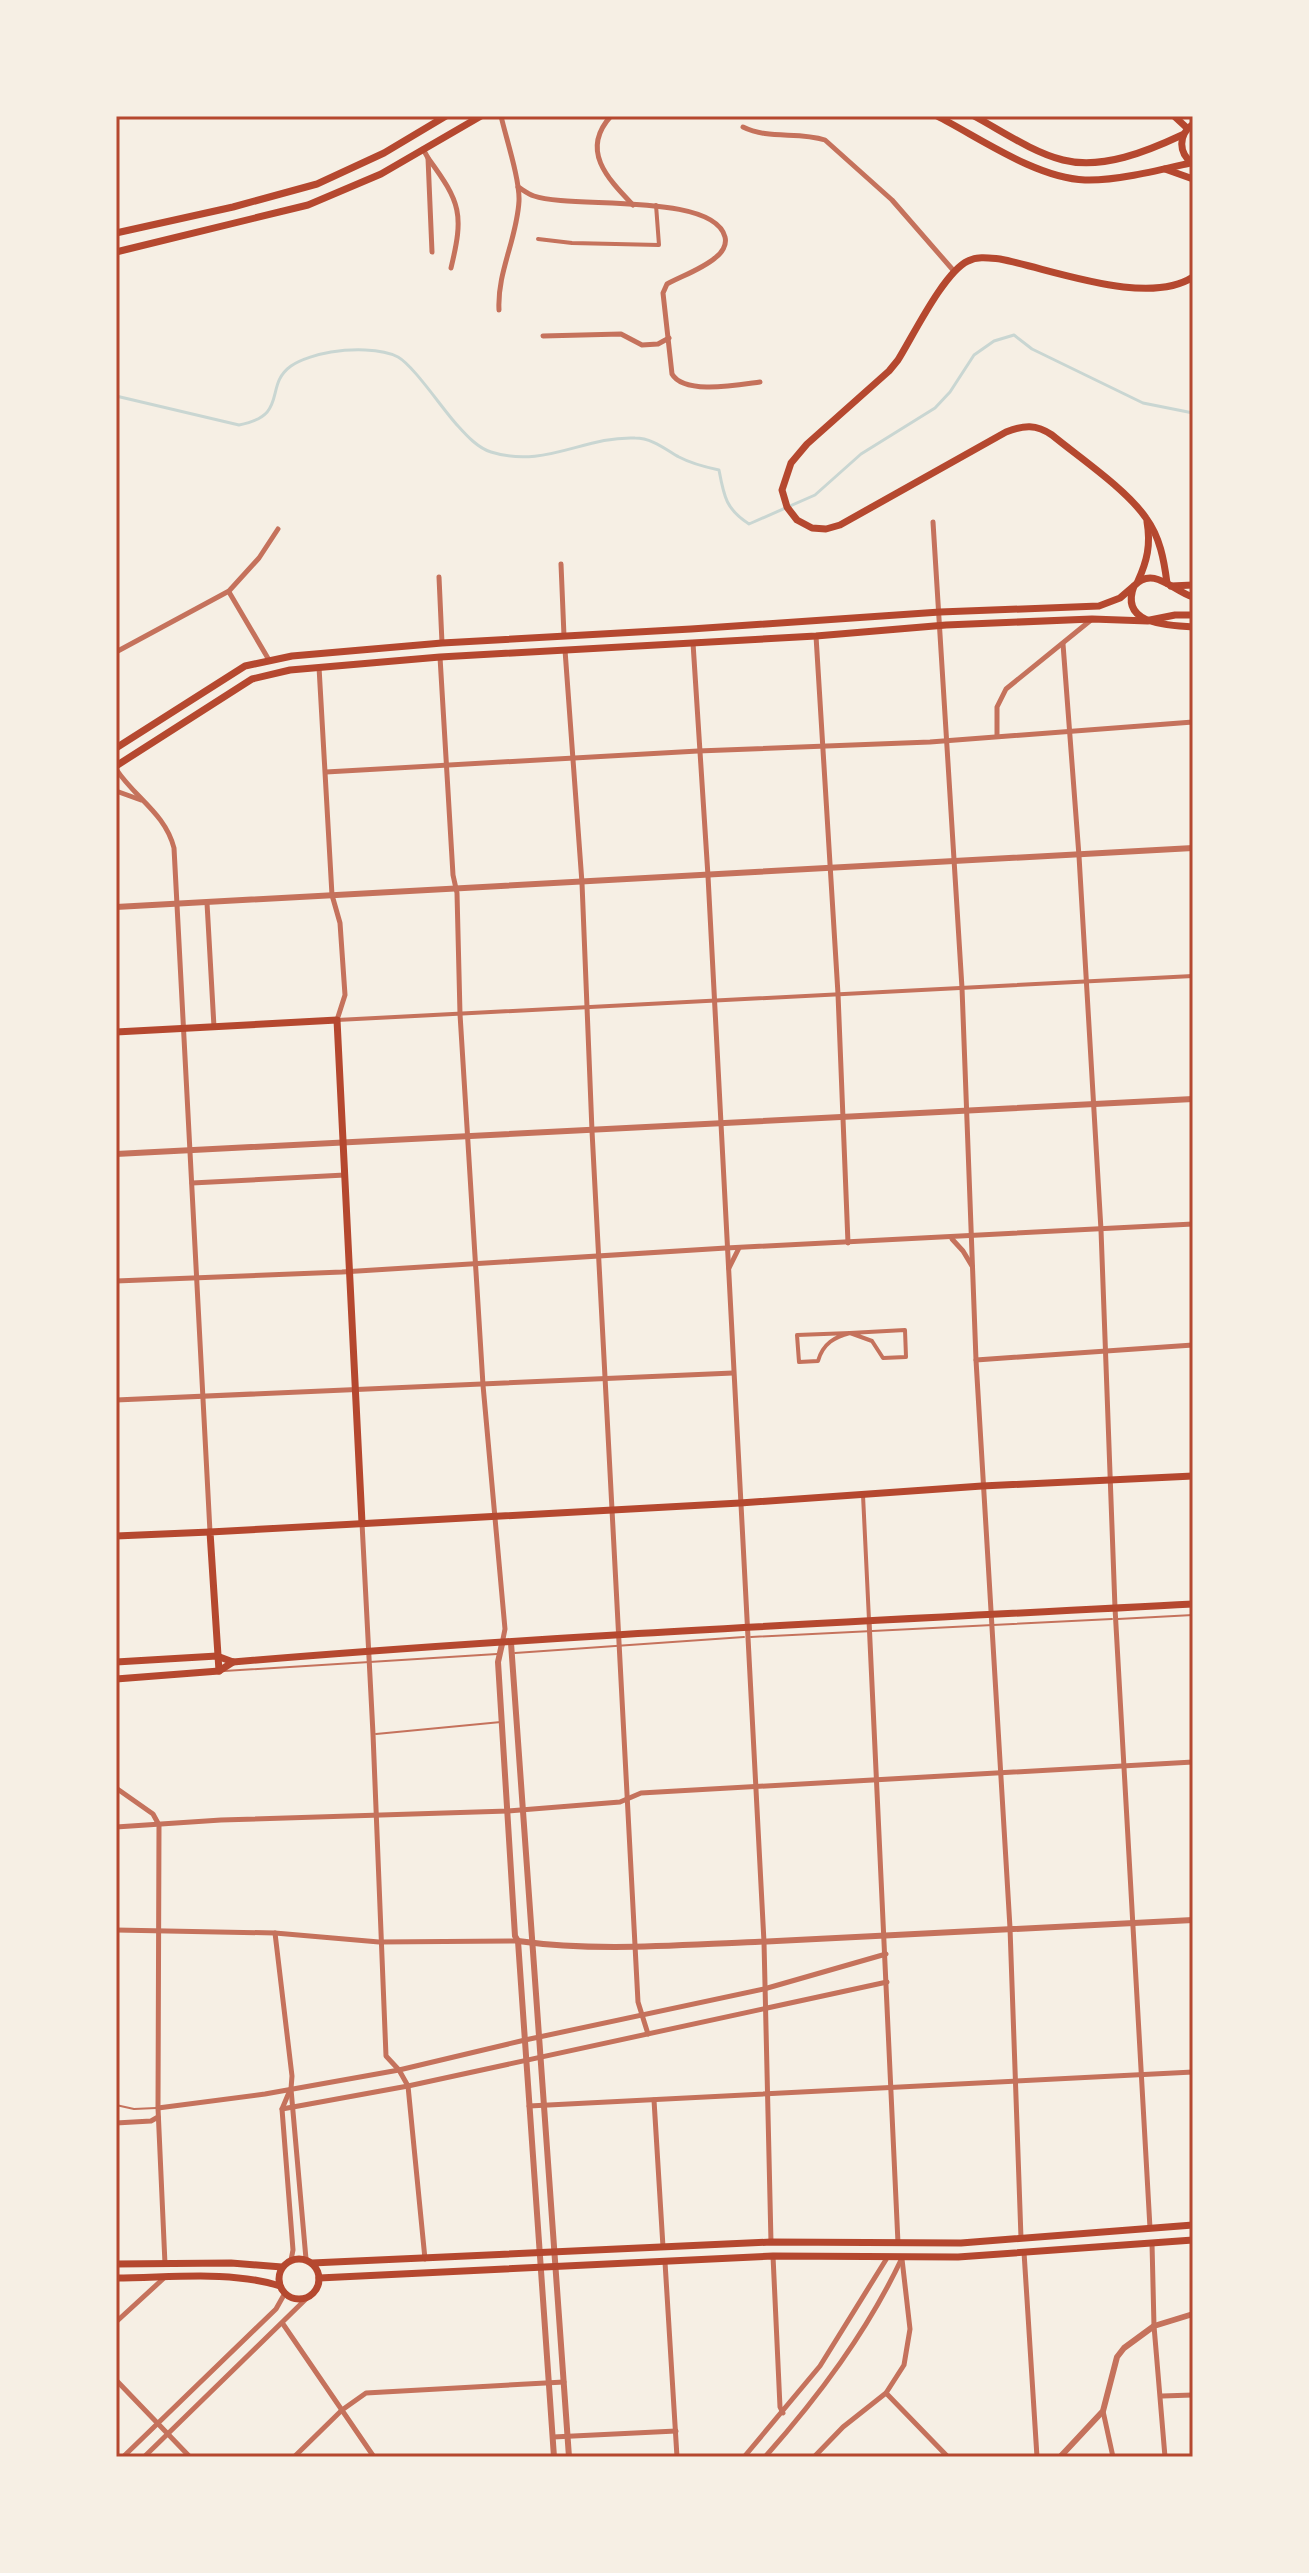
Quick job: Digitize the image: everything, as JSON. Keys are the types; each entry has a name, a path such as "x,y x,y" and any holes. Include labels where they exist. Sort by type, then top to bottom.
{"main road":[{"path":"116,233 233,207 317,184 384,153 446,116"},
{"path":"116,252 308,205 381,174 481,116"},
{"path":"937,116 1021,160 1065,177 1086,180 1192,164 1182,150 1188,129"},
{"path":"974,116 1043,153 1081,163 1116,159 1161,145 1188,129"},
{"path":"1174,116 1188,129"},
{"path":"1163,168 1193,179"},
{"path":"1168,584 1157,537 1146,516 1052,435 1038,427 1026,426 1006,432 840,525 826,529 812,528 797,520 787,507 782,490 791,463 807,444 898,360 953,270 970,260 982,257 1031,265 1136,289 1167,288 1193,277"},
{"path":"1146,516 1150,538 1147,561 1130,595 1131,606 1136,614 1148,621 1193,615"},
{"path":"116,748 245,666 292,656 442,643 940,612 1099,606 1120,598 1148,578 1159,578 1180,593 1193,597"},
{"path":"1168,584 1193,585"},
{"path":"116,768 252,679 290,670 440,657 940,626 1092,619 1148,621 1193,627"},
{"path":"116,1032 337,1020 362,1523"},
{"path":"116,1536 1193,1476"},
{"path":"210,1532 219,1671"},
{"path":"116,1662 217,1656 233,1662 746,1626 1193,1604"},
{"path":"116,1679 219,1671 233,1662"},
{"path":"282,2289 279,2274 291,2260 425,2259 771,2242 961,2243 1193,2225"},
{"path":"319,2278 773,2256 902,2258 1193,2240"},
{"path":"116,2278 259,2279 295,2298 308,2297 318,2286 319,2278 309,2261"},
{"path":"116,2264 231,2263 282,2267"}],"street":[{"path":"499,310 500,280 513,240 518,187 501,116"},
{"path":"611,116 597,137 598,156 617,188 633,205"},
{"path":"743,127 757,134 813,136 825,140 892,200 953,270"},
{"path":"423,149 456,201 459,223 451,268"},
{"path":"428,158 432,252"},
{"path":"518,187 534,196 607,205 656,205 691,212 717,223 725,235 726,245 718,256 667,284 663,293 672,374 676,381 689,387 760,382"},
{"path":"538,239 659,245 656,205"},
{"path":"543,336 621,334 642,345 658,344 669,338"},
{"path":"933,522 962,988 982,1486 1010,1928 1021,2238"},
{"path":"116,652 229,591 259,558 278,529"},
{"path":"561,564 564,636"},
{"path":"439,577 442,643"},
{"path":"229,591 269,660"},
{"path":"997,736 997,707 1006,689 1092,619"},
{"path":"816,636 838,994 848,1243"},
{"path":"1193,637 1193,653"},
{"path":"693,643 764,1942 771,2242"},
{"path":"1063,644 1101,1230 1115,1608 1150,2228"},
{"path":"565,650 589,1007 592,1131 635,1947 641,2017 648,2034"},
{"path":"440,657 453,875 457,889 460,1014 483,1385 505,1629 512,1653 569,2457"},
{"path":"319,667 332,895 340,923 345,995 337,1020 1193,976"},
{"path":"326,772 698,751 823,748 1193,722"},
{"path":"116,768 160,816 171,836 175,861 210,1532"},
{"path":"116,791 145,802"},
{"path":"116,907 1193,848"},
{"path":"207,903 214,1028"},
{"path":"116,1154 1193,1099"},
{"path":"192,1183 345,1175"},
{"path":"116,1281 350,1272 600,1255 1193,1224"},
{"path":"951,1238 969,1259 974,1272"},
{"path":"728,1272 739,1248"},
{"path":"850,1333 797,1335 799,1362 818,1361 829,1341 850,1333 867,1337 877,1345 883,1358 906,1357 905,1330 850,1333"},
{"path":"976,1360 1193,1345"},
{"path":"116,1400 733,1373"},
{"path":"863,1493 898,2244"},
{"path":"362,1523 386,2056 408,2086 425,2259"},
{"path":"507,1643 500,1654 502,1722 554,2457"},
{"path":"116,1827 221,1820 508,1811 620,1802 641,1793 1193,1762"},
{"path":"116,1788 153,1814 159,1825 158,2117 165,2265"},
{"path":"116,1930 275,1933 379,1942 518,1941 635,1947 1193,1920"},
{"path":"275,1933 309,2261"},
{"path":"158,2108 399,2070 764,1989 886,1954"},
{"path":"282,2109 408,2086 887,1982"},
{"path":"529,2106 1193,2072"},
{"path":"291,2089 282,2109 293,2250 291,2260"},
{"path":"654,2100 663,2248"},
{"path":"116,2123 151,2121 158,2117"},
{"path":"1152,2242 1154,2326 1165,2457"},
{"path":"1024,2252 1037,2457"},
{"path":"773,2256 780,2407 783,2413"},
{"path":"744,2457 820,2366 887,2258"},
{"path":"814,2457 836,2433 886,2393 904,2365 910,2329 902,2258"},
{"path":"765,2457 836,2373 902,2258"},
{"path":"665,2262 677,2457"},
{"path":"116,2322 164,2278"},
{"path":"123,2457 276,2309 282,2289"},
{"path":"144,2457 308,2297"},
{"path":"1113,2457 1103,2411 1117,2357 1133,2340 1154,2326 1193,2314"},
{"path":"283,2324 374,2457"},
{"path":"116,2380 190,2457"},
{"path":"294,2457 342,2410 366,2393 564,2382"},
{"path":"886,2393 948,2457"},
{"path":"1162,2396 1193,2395"},
{"path":"1060,2457 1103,2411"},
{"path":"553,2437 676,2431"}],"lane":[{"path":"512,1653 747,1637 1193,1615"},
{"path":"219,1671 500,1654"},
{"path":"373,1734 502,1722"},
{"path":"116,2105 134,2109 158,2108"}],"waterway":[{"path":"116,396 239,425 265,414 274,399 278,382 295,363 339,351 383,352 405,362 461,430 486,450 529,457 616,439 647,440 689,462 719,470 727,502 749,524 815,495 861,454 935,408 950,392 974,355 994,341 1014,335 1032,349 1143,403 1193,413"}]}
